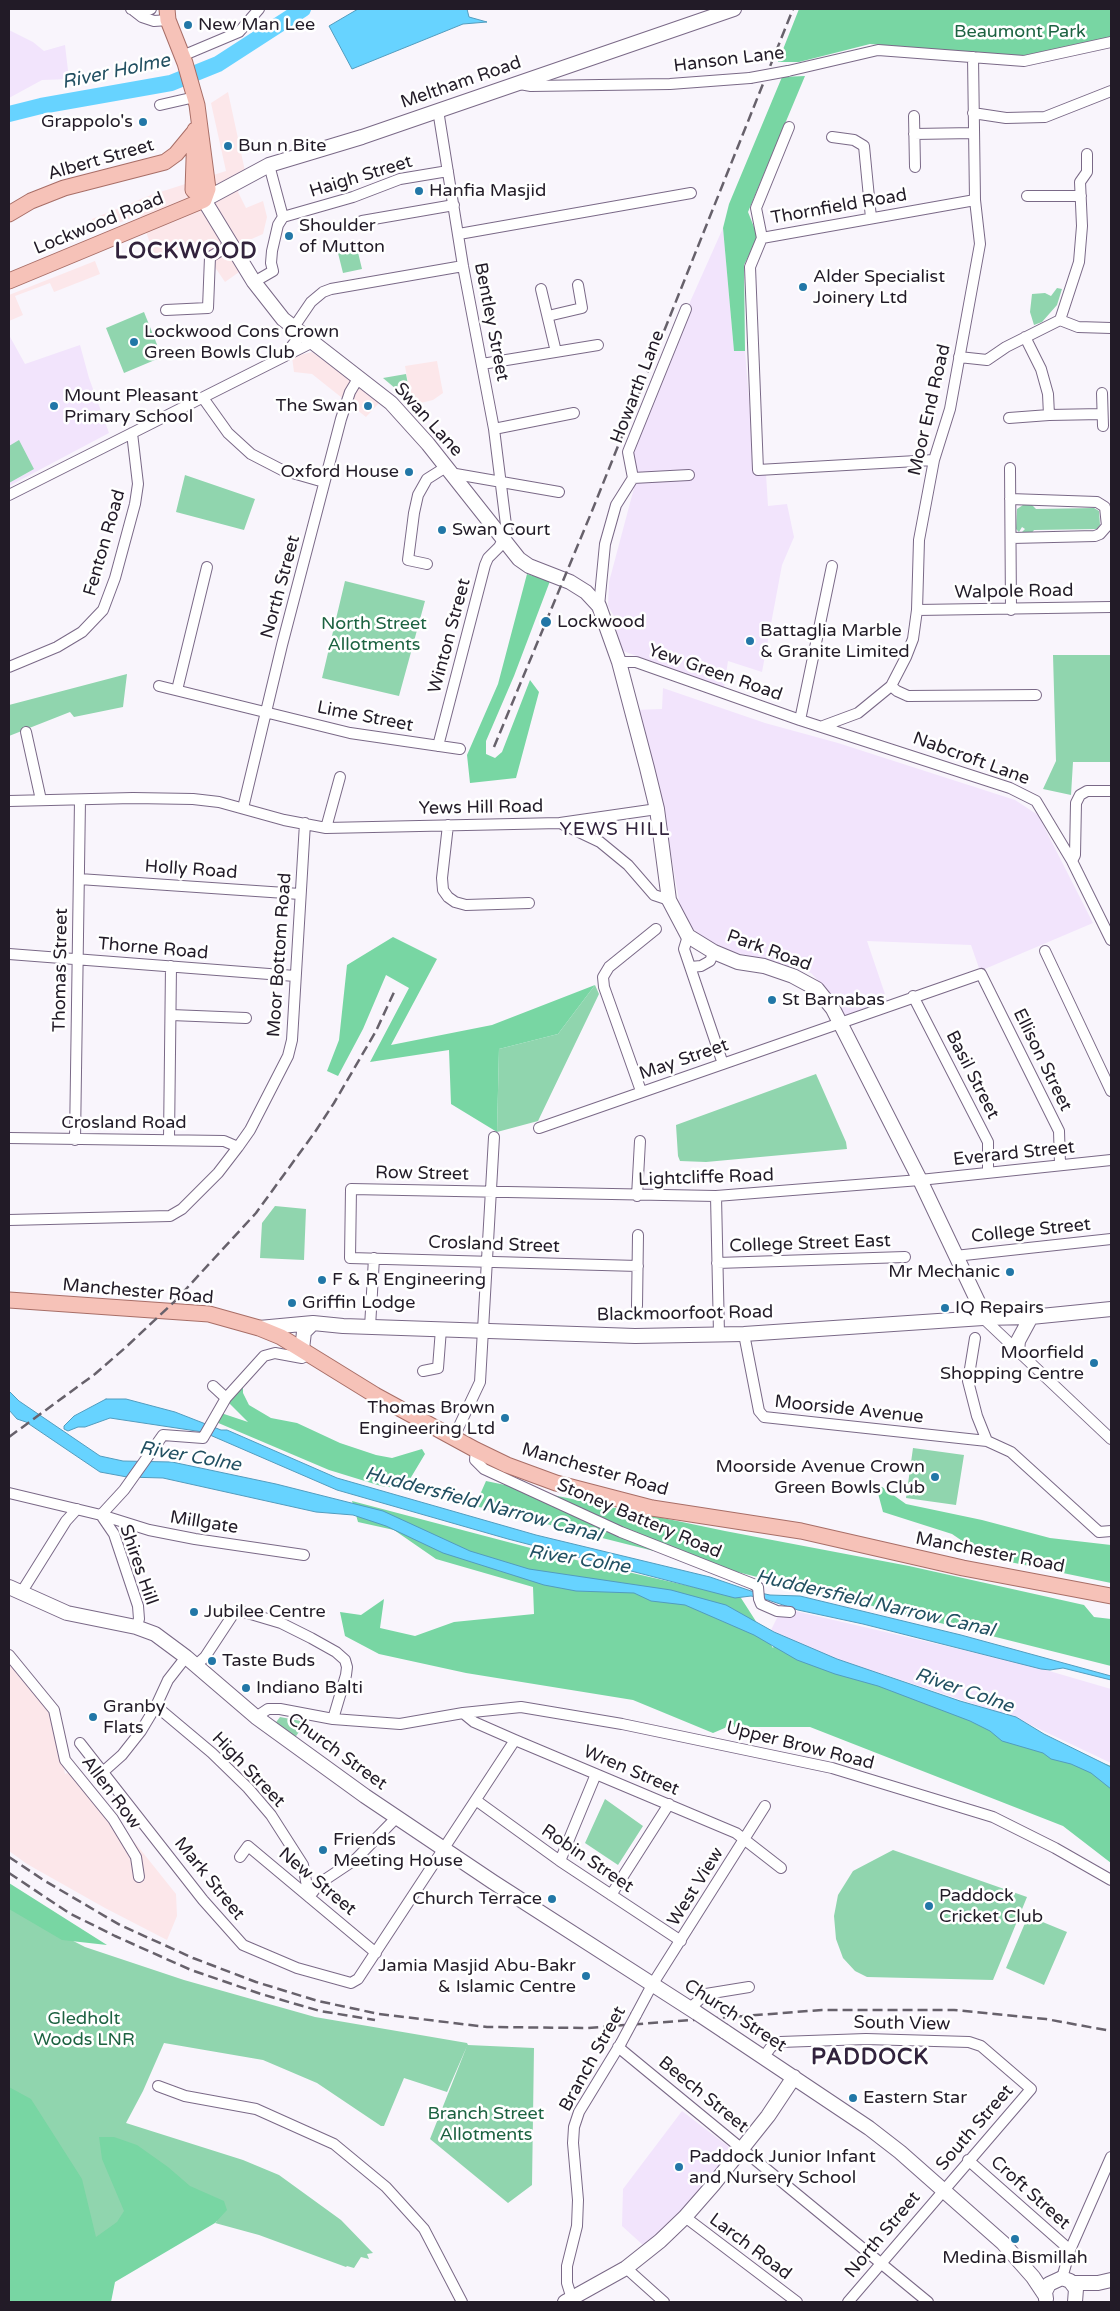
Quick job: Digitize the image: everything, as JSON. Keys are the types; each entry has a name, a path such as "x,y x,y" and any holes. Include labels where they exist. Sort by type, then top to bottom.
{"main road":[{"path":"167,14 194,94 197,125 208,189 204,200"},
{"name":"Albert Street","path":"9,214 64,188 165,162 176,154 197,125"},
{"name":"Lockwood Road","path":"9,281 204,200"},
{"name":"Manchester Road","path":"9,1300 209,1314 260,1328 306,1351 376,1395 476,1450 507,1465 556,1483 652,1508 801,1531 963,1568 1111,1596"}],"street":[{"path":"132,10 151,9"},
{"path":"183,60 239,32 259,9"},
{"name":"Meltham Road","path":"204,200 269,165 362,137 734,9"},
{"path":"132,10 142,17 154,21 167,14"},
{"name":"Hanson Lane","path":"516,83 530,86 670,84 750,78 878,50 1024,61 1111,42"},
{"name":"Moor End Road","path":"823,726 858,713 891,686 913,639 917,610 919,540 934,460 950,409 980,244 975,200 974,57"},
{"path":"973,113 1006,118 1045,117 1111,91"},
{"path":"160,105 194,94"},
{"name":"Bentley Street","path":"438,110 463,266 494,429 507,522 507,533 503,539"},
{"path":"914,116 915,167"},
{"path":"762,238 756,208 789,127"},
{"path":"914,134 974,133"},
{"path":"832,137 854,140 864,146 871,218"},
{"path":"1060,320 1078,262 1082,226 1080,182 1087,172 1087,154"},
{"path":"254,282 273,271 271,263 272,251 278,225 283,218 269,165"},
{"name":"Haigh Street","path":"283,218 353,197 400,179 448,171"},
{"path":"459,234 691,193"},
{"path":"1027,196 1081,196"},
{"name":"Swan Lane","path":"204,200 254,282 283,319 391,402 519,559 530,566 570,582 586,592 599,606 619,662"},
{"name":"Thornfield Road","path":"934,460 758,470 750,267 762,238 975,200"},
{"path":"362,221 454,205"},
{"path":"166,310 208,308 210,256 230,245"},
{"path":"283,357 312,302 323,292 463,266"},
{"path":"548,316 582,308 578,285"},
{"path":"541,288 556,352"},
{"name":"Howarth Lane","path":"633,478 628,452 686,309"},
{"path":"960,357 987,360 1024,337 1060,320 1078,327 1111,328"},
{"path":"1024,337 1041,368 1048,394 1049,415"},
{"path":"9,495 283,357 303,349 313,342"},
{"path":"482,364 598,346"},
{"name":"North Street","path":"243,808 324,482 345,405 359,378"},
{"path":"1102,392 1103,426"},
{"path":"203,398 228,433 251,454 282,470 324,482"},
{"path":"494,429 574,413"},
{"path":"1009,418 1102,414"},
{"name":"Fenton Road","path":"9,667 57,646 82,632 103,610 115,578 135,504 138,482 132,433"},
{"path":"1010,468 1012,538 1011,610"},
{"path":"427,564 408,560 418,495 427,479 448,470 559,492"},
{"path":"599,606 605,544 616,505 633,478 689,475"},
{"path":"1010,499 1097,502 1105,506 1106,526 1100,534 1095,536 1012,538"},
{"name":"Winton Street","path":"438,746 485,565 488,558 499,547 503,539"},
{"path":"800,720 832,566"},
{"path":"176,690 207,567"},
{"name":"Walpole Road","path":"917,610 1111,607"},
{"path":"619,662 657,809 670,900 688,936 684,949 723,1064"},
{"name":"Yew Green Road","path":"619,662 636,662 800,720"},
{"name":"Lime Street","path":"159,686 350,733 460,750"},
{"path":"891,686 896,691 908,696 1036,696"},
{"name":"Nabcroft Lane","path":"800,720 1010,788 1036,800 1072,861 1111,940"},
{"path":"26,732 41,800"},
{"path":"326,828 340,777"},
{"path":"1072,861 1075,855 1076,802 1080,795 1087,792 1111,792"},
{"name":"Yews Hill Road","path":"9,801 134,798 193,799 219,802 284,820 326,828 560,822 600,842 628,866 654,895 670,900"},
{"name":"Thomas Street","path":"75,1140 80,800"},
{"path":"560,822 657,809"},
{"name":"Moor Bottom Road","path":"9,1220 170,1216 188,1203 218,1173 238,1147 250,1130 288,1056 292,1040 294,976 304,823"},
{"path":"448,825 442,878 443,890 448,897 455,902 466,905 529,903"},
{"name":"Holly Road","path":"79,878 300,894"},
{"path":"642,1091 604,986 603,977 609,967 656,929"},
{"name":"Park Road","path":"688,936 714,952 738,962 764,966 794,976 812,986 833,1009 920,1180 978,1302 983,1318"},
{"path":"1045,951 1111,1091"},
{"path":"690,967 701,966 710,960 714,952"},
{"name":"Thorne Road","path":"9,954 294,976"},
{"path":"169,1139 171,966"},
{"name":"May Street","path":"539,1128 913,996 982,974"},
{"name":"Ellison Street","path":"982,974 1059,1131 1060,1164"},
{"name":"Basil Street","path":"913,996 988,1142 988,1172"},
{"path":"171,1015 246,1018"},
{"path":"454,1437 480,1382 485,1332 494,1136"},
{"name":"Crosland Road","path":"9,1138 224,1141 238,1147"},
{"path":"637,1196 640,1141"},
{"name":"Everard Street","path":"920,1180 1111,1160"},
{"name":"Lightcliffe Road","path":"492,1192 716,1196 920,1180"},
{"name":"Row Street","path":"350,1258 351,1189 492,1192"},
{"path":"716,1196 719,1334"},
{"path":"637,1306 638,1235"},
{"name":"College Street","path":"955,1256 1111,1238"},
{"name":"College Street East","path":"717,1263 905,1257"},
{"name":"Crosland Street","path":"350,1258 638,1266"},
{"path":"370,1327 374,1258"},
{"name":"Blackmoorfoot Road","path":"260,1328 312,1323 485,1332 635,1336 744,1334 983,1318 1031,1317 1111,1310"},
{"path":"1017,1351 1018,1341 1031,1317"},
{"path":"983,1318 1111,1439"},
{"path":"101,1515 128,1484 164,1434 202,1438 206,1435 226,1398 264,1356 275,1352 302,1358 306,1351 304,1332 312,1323"},
{"path":"423,1371 438,1368 441,1329"},
{"name":"Moorside Avenue","path":"744,1334 759,1410 764,1417 987,1442 1011,1452 1099,1532 1111,1531"},
{"path":"975,1338 968,1381 977,1416 987,1442"},
{"path":"212,1386 226,1398"},
{"name":"Stoney Battery Road","path":"476,1450 475,1460 484,1469 620,1532 758,1586 761,1604 768,1608 790,1612"},
{"name":"Millgate","path":"9,1493 101,1515 149,1530 195,1539 304,1555"},
{"path":"15,1590 77,1509"},
{"name":"Shires Hill","path":"101,1515 114,1534 138,1606 139,1619 136,1628"},
{"name":"Church Street","path":"15,1590 79,1616 155,1634 191,1661 256,1717 396,1817 493,1882 694,2011 869,2128 943,2189 1003,2243 1033,2277 1046,2299"},
{"path":"104,1771 122,1755 141,1731 156,1706 168,1680 191,1661 205,1657 234,1613 244,1612 280,1624 336,1652 345,1660 346,1674 333,1719"},
{"name":"Allen Row","path":"9,1655 54,1710 65,1760 113,1818 136,1857 139,1877"},
{"name":"High Street","path":"156,1706 212,1753 248,1788 271,1816 303,1865 309,1897"},
{"name":"Upper Brow Road","path":"256,1717 268,1709 280,1709 333,1719 400,1724 463,1713 521,1707 622,1724 832,1768 993,1817 1055,1848 1111,1880"},
{"name":"Wren Street","path":"463,1713 474,1722 736,1833 781,1868"},
{"path":"376,1953 477,1801 515,1740"},
{"name":"Mark Street","path":"80,1743 104,1771 202,1900 243,1945 297,1968 351,1984 358,1979 376,1953"},
{"path":"560,1861 596,1774"},
{"name":"Robin Street","path":"477,1801 560,1861 681,1941"},
{"path":"611,1895 669,1804"},
{"name":"West View","path":"652,1985 766,1806"},
{"path":"309,1897 320,1883 356,1859 396,1817"},
{"name":"New Street","path":"240,1857 248,1846 376,1953"},
{"name":"Branch Street","path":"569,2300 567,2266 577,2226 578,2200 573,2143 574,2127 579,2112 620,2045 652,1985"},
{"path":"694,2011 706,1994 750,1987"},
{"name":"South View","path":"763,2058 771,2047 780,2042 866,2039 968,2042 981,2046 1031,2089"},
{"name":"Beech Street","path":"620,2045 742,2149 928,2302"},
{"path":"569,2300 626,2268 660,2241 684,2217 742,2149 768,2116 794,2077"},
{"path":"158,2086 185,2096 256,2109 334,2144 386,2187 424,2229 462,2302"},
{"name":"South Street","path":"943,2189 1031,2089"},
{"path":"1068,2288 1070,2250 1111,2157"},
{"name":"Croft Street","path":"968,2160 1070,2250"},
{"name":"North Street","path":"848,2302 943,2189"},
{"name":"Larch Road","path":"684,2217 797,2302"},
{"path":"626,2268 664,2302"},
{"path":"1033,2277 1068,2288"},
{"path":"1046,2299 1046,2288 1068,2288 1104,2282"}],"shaded area":[{"path":"9,30 33,42 44,51 65,45 69,79 42,80 9,98"},
{"path":"228,92 245,171 238,192 246,208 263,201 267,217 263,234 238,245 242,270 225,282 202,248 180,249 155,257 140,215 96,231 92,219 151,195 226,171 211,103"},
{"path":"723,228 734,350 745,351 755,474 766,474 768,506 787,504 794,537 782,565 762,672 728,661 724,688 623,651 617,633 615,618 608,606 609,582 634,488 631,449 690,302"},
{"path":"95,261 100,274 54,292 50,283 15,296 23,315 9,321 9,295"},
{"name":"Mount Pleasant Primary School","path":"9,335 25,364 80,345 89,378 109,433 9,486"},
{"path":"312,352 380,402 366,417 312,374 294,372 292,357"},
{"path":"437,361 443,393 433,400 412,405 405,366"},
{"path":"663,688 765,723 838,743 1015,800 1038,815 1093,923 980,971 971,945 867,941 887,1000 842,1017 827,990 811,973 730,951 708,942 692,928 680,906 659,787 634,710 662,709"},
{"path":"782,1608 1032,1666 1111,1689 1111,1763 1016,1718 883,1674 880,1677 783,1637 771,1630"},
{"path":"9,1656 54,1710 65,1774 76,1769 176,1894 177,1916 167,1940 105,1908 27,1864 9,1851"},
{"name":"Paddock Junior Infant and Nursery School","path":"682,2111 733,2150 706,2184 666,2227 644,2246 622,2226 623,2189"}],"green space":[{"name":"Beaumont Park","path":"799,9 1111,9 1111,37 1022,56 870,44 799,62 778,62"},
{"path":"805,76 748,212 758,237 744,265 745,351 734,351 723,228 729,204 782,77"},
{"path":"355,240 362,269 343,273 336,245"},
{"path":"1057,288 1062,289 1057,305 1042,322 1034,325 1030,312 1032,294 1045,293 1051,296"},
{"name":"Lockwood Cons Crown Green Bowls Club","path":"144,312 162,357 124,373 106,328"},
{"path":"406,374 412,405 409,406 396,389 383,378"},
{"path":"19,440 34,469 9,483 9,446"},
{"path":"185,475 255,499 244,530 176,512"},
{"path":"1023,505 1032,505 1036,509 1094,508 1099,511 1100,525 1097,529 1034,530 1031,534 1021,533 1025,529 1022,527 1019,532 1016,529 1017,509"},
{"path":"527,574 550,581 514,676 486,741 486,754 495,758 502,752 530,680 539,692 516,778 470,783 467,755 498,684"},
{"name":"North Street Allotments","path":"345,581 425,601 399,696 322,678"},
{"path":"1053,655 1111,655 1111,762 1073,762 1071,795 1043,789 1056,761"},
{"path":"127,674 123,707 74,717 70,712 9,736 9,705"},
{"path":"393,937 437,959 391,1045 492,1025 595,985 558,1034 499,1049 497,1132 451,1104 449,1050 370,1062 409,988 386,975 363,1029 338,1076 327,1071 339,1040 347,965"},
{"path":"595,985 599,994 538,1121 497,1132 499,1049 558,1034"},
{"path":"816,1074 846,1142 847,1149 706,1162 680,1161 676,1125"},
{"path":"275,1206 306,1209 304,1260 260,1258 262,1223"},
{"path":"243,1384 243,1393 249,1405 271,1418 297,1423 340,1443 376,1455 392,1458 422,1449 425,1454 404,1489 381,1486 329,1470 216,1422 221,1413 248,1422 228,1402"},
{"name":"Moorside Avenue Crown Green Bowls Club","path":"913,1448 964,1455 956,1505 906,1498"},
{"path":"486,1481 725,1531 909,1566 1084,1605 1094,1617 1111,1619 1111,1666 475,1506"},
{"path":"875,1482 906,1504 982,1520 1050,1538 1111,1545 1111,1583 986,1557 952,1534 883,1512"},
{"path":"352,1501 580,1561 741,1598 773,1648 775,1644 1111,1766 1111,1863 1063,1826 810,1727 734,1727 734,1724 713,1733 633,1700 466,1673 379,1654 345,1636 340,1612 361,1615 384,1599 380,1628 415,1636 454,1622 534,1614 533,1587 436,1559 394,1530 358,1522"},
{"path":"280,1717 306,1722 294,1739 274,1725"},
{"path":"605,1799 643,1826 618,1865 585,1843"},
{"name":"Paddock Cricket Club","path":"893,1850 1027,1897 993,1980 867,1977 855,1971 843,1958 836,1939 834,1916 838,1895 853,1871"},
{"path":"9,1883 107,1945 62,1940 9,1909"},
{"name":"Gledholt Woods LNR","path":"9,1908 85,1947 184,1980 315,2017 467,2043 468,2045 534,2048 532,2185 508,2203 430,2139 467,2046 447,2092 404,2078 384,2126 381,2126 317,2083 263,2060 164,2043 143,2091 126,2123 243,2160 279,2175 341,2220 373,2253 367,2254 369,2259 361,2257 354,2268 346,2267 259,2235 215,2223 217,2221 9,2302"},
{"path":"1028,1916 1067,1932 1044,1985 1006,1968"},
{"path":"9,2087 31,2099 82,2179 96,2237 117,2222 124,2211 102,2159 99,2137 114,2137 137,2145 168,2167 190,2186 224,2201 227,2210 215,2223 115,2282 111,2302 9,2302"}],"water":[{"path":"358,9 467,9 469,17 487,22 463,24 352,69 329,26"},
{"path":"9,1391 19,1401 100,1456 123,1461 172,1462 276,1484 383,1511 470,1551 529,1569 671,1590 726,1605 774,1632 837,1659 960,1701 1016,1717 1044,1734 1111,1767 1111,1789 1091,1773 1071,1764 1051,1759 1043,1753 1002,1741 990,1731 970,1721 878,1686 835,1674 797,1660 754,1635 685,1605 651,1601 634,1593 576,1591 544,1585 443,1553 386,1526 353,1515 316,1512 163,1478 127,1477 100,1472 26,1422 17,1419 9,1410"},
{"path":"106,1399 126,1399 175,1412 221,1430 227,1430 337,1478 536,1535 710,1577 751,1591 770,1595 800,1596 961,1635 1111,1676 1111,1680 1063,1668 1041,1669 863,1624 798,1610 751,1596 735,1598 508,1539 337,1490 203,1432 110,1418 85,1427 78,1427 68,1431 64,1429 64,1426 74,1416"}],"waterway":[{"name":"River Holme","path":"9,114 41,106 171,83 218,64 303,9"}],"railway":[{"path":"494,747 592,511 793,9"},
{"path":"9,1437 95,1374 125,1348 175,1301 256,1213 334,1103 376,1031 395,990"},
{"path":"9,1857 45,1881 120,1925 193,1958 256,1982 318,2001 379,2014 487,2027 587,2028 822,2010 954,2010 1046,2019 1111,2031"},
{"path":"9,1873 69,1913 191,1970 261,1994 320,2011 375,2020"}],"place":[{"name":"New Man Lee","path":"188,25"},
{"name":"Grappolo's","path":"143,122"},
{"name":"Bun n Bite","path":"228,146"},
{"name":"Hanfia Masjid","path":"419,191"},
{"name":"Shoulder of Mutton","path":"289,236"},
{"name":"Alder Specialist Joinery Ltd","path":"803,287"},
{"name":"Lockwood Cons Crown Green Bowls Club","path":"134,342"},
{"name":"Mount Pleasant Primary School","path":"54,406"},
{"name":"The Swan","path":"368,406"},
{"name":"Oxford House","path":"409,472"},
{"name":"Swan Court","path":"442,530"},
{"name":"Lockwood","path":"546,622"},
{"name":"Battaglia Marble & Granite Limited","path":"750,641"},
{"name":"St Barnabas","path":"772,1000"},
{"name":"Mr Mechanic","path":"1010,1272"},
{"name":"F & R Engineering","path":"322,1280"},
{"name":"Griffin Lodge","path":"292,1303"},
{"name":"IQ Repairs","path":"945,1308"},
{"name":"Moorfield Shopping Centre","path":"1094,1363"},
{"name":"Thomas Brown Engineering Ltd","path":"505,1418"},
{"name":"Moorside Avenue Crown Green Bowls Club","path":"935,1477"},
{"name":"Jubilee Centre","path":"194,1612"},
{"name":"Taste Buds","path":"212,1661"},
{"name":"Indiano Balti","path":"246,1688"},
{"name":"Granby Flats","path":"93,1717"},
{"name":"Friends Meeting House","path":"323,1850"},
{"name":"Church Terrace","path":"552,1899"},
{"name":"Paddock Cricket Club","path":"929,1906"},
{"name":"Jamia Masjid Abu-Bakr & Islamic Centre","path":"586,1976"},
{"name":"Eastern Star","path":"853,2098"},
{"name":"Paddock Junior Infant and Nursery School","path":"679,2167"},
{"name":"Medina Bismillah","path":"1015,2239"}],"district":[{"name":"LOCKWOOD","path":"186,252"},
{"name":"YEWS HILL","path":"615,830"},
{"name":"PADDOCK","path":"870,2058"}],"water label":[{"name":"River Colne","path":"190,1457"},
{"name":"Huddersfield Narrow Canal","path":"483,1505"},
{"name":"River Colne","path":"579,1560"},
{"name":"Huddersfield Narrow Canal","path":"875,1604"},
{"name":"River Colne","path":"964,1691"}],"park label":[{"name":"Branch Street Allotments","path":"486,2124"}]}
